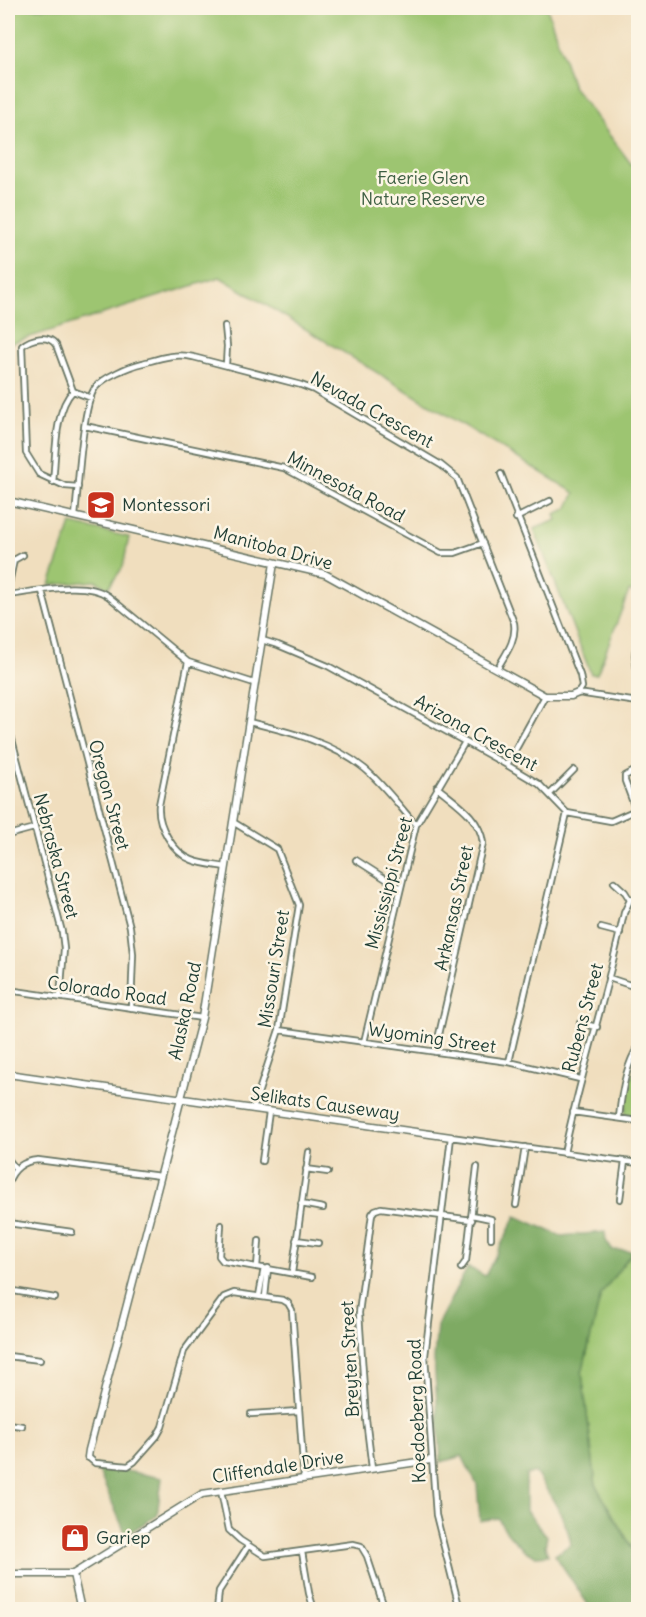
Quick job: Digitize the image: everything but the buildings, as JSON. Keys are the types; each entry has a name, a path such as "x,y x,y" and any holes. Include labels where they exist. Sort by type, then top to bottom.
{"street":[{"path":"225,326 226,365"},
{"path":"75,516 85,426 91,398 72,391 52,339 46,338 27,343 22,346 26,417 25,448 36,472 54,482 78,488"},
{"name":"Nevada Crescent","path":"91,398 98,384 126,369 173,355 193,357 314,390 446,468 459,482 515,627 513,640 497,669"},
{"path":"54,482 60,418 72,391"},
{"name":"Minnesota Road","path":"85,426 284,468 444,554 455,553 483,543"},
{"path":"501,474 516,518 580,675 582,687 578,693"},
{"name":"Manitoba Drive","path":"8,501 328,576 546,696"},
{"path":"516,518 550,501"},
{"path":"8,588 14,560 23,555"},
{"name":"Alaska Road","path":"88,1457 202,1018 274,563"},
{"path":"8,595 83,587 99,590 188,662 254,683"},
{"name":"Oregon Street","path":"42,591 130,927 133,954 131,1008"},
{"path":"639,635 635,656 639,677"},
{"name":"Arizona Crescent","path":"262,640 323,663 507,765 535,781 567,813"},
{"path":"188,662 159,805 159,818 165,831 183,855 197,862 225,867"},
{"path":"507,765 546,696 571,696 578,693 639,702"},
{"path":"249,722 310,738 355,762 375,778 416,825"},
{"name":"Nebraska Street","path":"8,724 64,945 60,997"},
{"name":"Mississippi Street","path":"364,1042 416,825 465,742"},
{"path":"509,1062 567,813 610,821 637,813 625,777 639,769"},
{"path":"550,794 574,770"},
{"name":"Arkansas Street","path":"435,1052 483,843 481,831 474,819 437,787"},
{"name":"Missouri Street","path":"233,822 278,849 298,899 299,909 279,1030 253,1109"},
{"path":"8,835 34,828"},
{"path":"356,860 400,888"},
{"path":"614,882 630,900 639,897"},
{"name":"Rubens Street","path":"564,1153 580,1079 597,1027 625,909 630,900"},
{"path":"601,928 620,933"},
{"path":"609,978 630,985"},
{"name":"Colorado Road","path":"8,990 202,1018"},
{"path":"580,1023 597,1027"},
{"name":"Wyoming Street","path":"279,1030 509,1062 580,1079"},
{"path":"619,1118 624,1086 639,1047"},
{"name":"Selikats Causeway","path":"8,1074 639,1163"},
{"path":"262,1161 269,1112"},
{"path":"573,1112 639,1121"},
{"name":"Koedoeberg Road","path":"451,1137 425,1351 436,1520 460,1610"},
{"path":"516,1205 525,1147"},
{"path":"291,1273 309,1152"},
{"path":"8,1158 16,1169"},
{"path":"8,1182 16,1169 27,1162 40,1160 160,1176"},
{"path":"620,1199 625,1161"},
{"path":"461,1268 466,1261 477,1167"},
{"path":"306,1169 328,1172"},
{"path":"301,1204 323,1208"},
{"name":"Breyten Street","path":"372,1468 366,1419 359,1313 370,1218 375,1210 381,1208 472,1217"},
{"path":"472,1217 491,1219 490,1238"},
{"path":"8,1223 72,1232"},
{"path":"221,1226 219,1259 312,1277"},
{"path":"296,1240 318,1243"},
{"path":"257,1267 259,1241"},
{"path":"262,1297 266,1268"},
{"path":"8,1290 56,1298"},
{"path":"88,1457 95,1462 120,1466 128,1466 134,1462 160,1431 180,1358 217,1305 229,1293 284,1300 290,1304 304,1478"},
{"path":"8,1356 40,1360"},
{"path":"250,1414 298,1411"},
{"path":"8,1424 22,1426"},
{"name":"Cliffendale Drive","path":"73,1574 199,1495 431,1460"},
{"path":"221,1491 229,1530 248,1546 267,1557 352,1544 363,1548 385,1610"},
{"path":"217,1610 219,1591 248,1546"},
{"path":"302,1552 314,1610"},
{"path":"8,1574 73,1574 81,1610"}],"green space":[{"name":"Faerie Glen Nature Reserve","path":"8,8 547,8 573,87 638,173 638,593 629,591 597,674 591,674 534,529 557,520 555,514 567,509 575,493 220,277 8,344"},
{"path":"71,524 129,537 123,567 108,588 96,581 50,585"},
{"path":"638,1060 638,1116 625,1114 628,1088"},
{"path":"516,1216 561,1236 605,1232 606,1241 613,1250 633,1251 601,1294 582,1373 596,1486 638,1558 638,1609 591,1609 555,1555 571,1544 569,1535 557,1506 535,1472 526,1475 526,1511 547,1536 545,1546 548,1555 539,1556 521,1547 509,1535 498,1518 480,1521 477,1485 462,1456 441,1462 434,1359 437,1325 468,1267 485,1276"},
{"path":"638,1246 638,1558 596,1486 582,1373 601,1294"},
{"path":"96,1465 162,1478 157,1515 126,1535"}],"place":[{"name":"Montessori","path":"101,505"},
{"name":"Gariep","path":"75,1538"}]}
